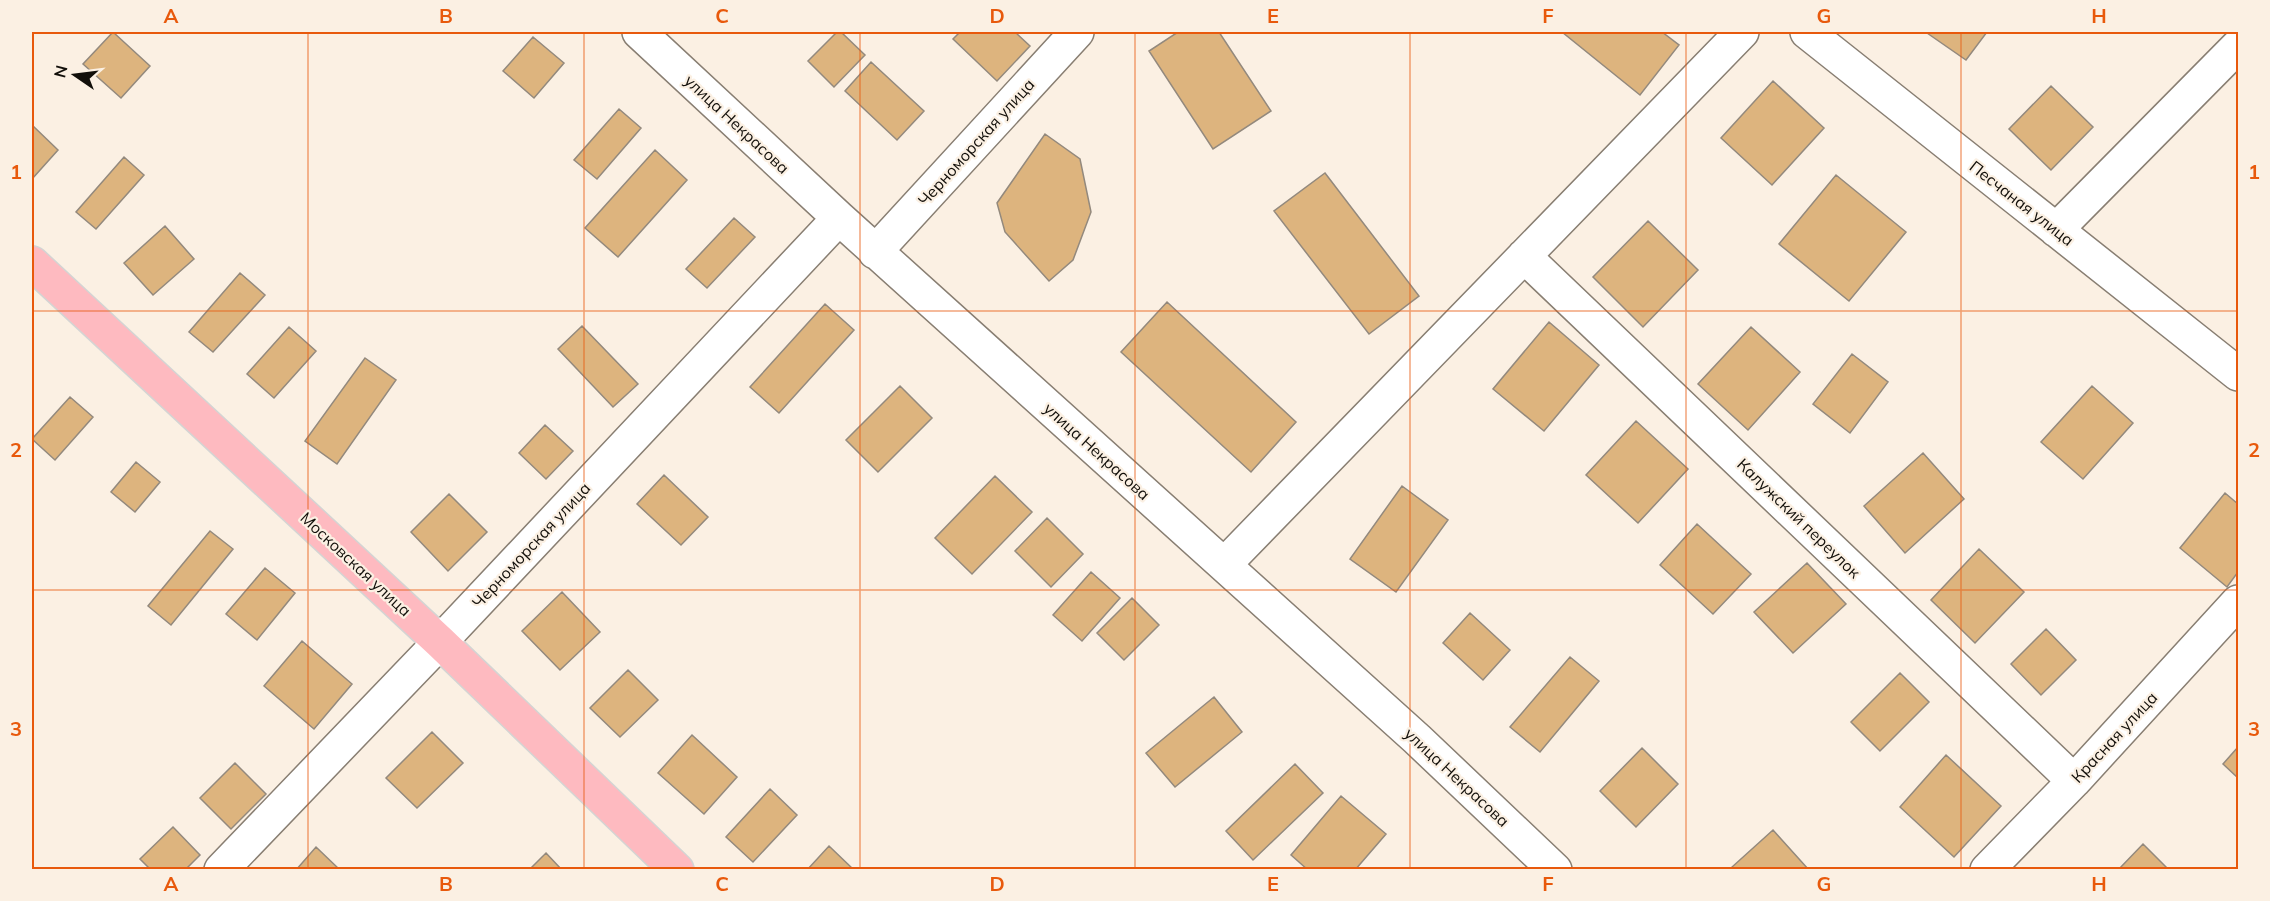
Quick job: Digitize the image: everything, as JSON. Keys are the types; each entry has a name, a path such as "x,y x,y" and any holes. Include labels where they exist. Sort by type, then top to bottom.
{"main road":[{"name":"Московская улица","path":"32,263 440,642 677,870"}],"street":[{"name":"улица Некрасова","path":"639,32 875,252 1417,739 1555,870"},
{"name":"Черноморская улица","path":"875,252 1077,32"},
{"path":"1224,565 1743,32"},
{"name":"Песчаная улица","path":"1807,32 2238,374"},
{"path":"2056,230 2238,46"},
{"name":"Черноморская улица","path":"221,870 440,642 839,218"},
{"name":"Калужский переулок","path":"1524,256 2074,781"},
{"name":"Красная улица","path":"1987,870 2074,781 2238,602"}],"building":[{"path":"113,32 150,66 121,98 83,64"},
{"path":"837,32 841,32 865,55 834,87 808,61"},
{"path":"960,32 1015,32 1030,46 997,81 953,39"},
{"path":"1178,32 1219,32 1271,111 1213,149 1149,51"},
{"path":"1562,32 1662,32 1679,45 1640,95"},
{"path":"1928,32 1987,32 1966,60"},
{"path":"533,37 564,63 534,98 503,71"},
{"path":"871,62 924,111 897,140 845,91"},
{"path":"1773,81 1824,128 1772,185 1721,138"},
{"path":"2051,86 2093,127 2051,170 2009,129"},
{"path":"619,109 641,128 597,179 574,160"},
{"path":"32,125 58,150 32,179"},
{"path":"1045,134 1080,159 1091,212 1073,260 1049,281 1005,232 997,203"},
{"path":"655,150 687,180 618,257 585,228"},
{"path":"124,157 144,175 96,229 76,212"},
{"path":"1325,173 1419,296 1369,334 1274,211"},
{"path":"1836,175 1906,232 1849,301 1779,244"},
{"path":"734,218 755,237 707,288 686,269"},
{"path":"1648,221 1698,270 1643,327 1593,277"},
{"path":"165,226 194,259 153,295 124,263"},
{"path":"240,273 265,295 213,352 189,332"},
{"path":"1167,302 1296,422 1251,472 1121,352"},
{"path":"825,304 854,330 779,413 750,387"},
{"path":"1549,322 1599,365 1544,431 1493,389"},
{"path":"582,326 638,384 613,407 558,349"},
{"path":"289,327 316,351 274,398 247,374"},
{"path":"1751,327 1800,372 1748,430 1698,384"},
{"path":"1852,354 1888,382 1850,433 1813,404"},
{"path":"365,358 396,380 337,464 305,441"},
{"path":"900,386 932,418 878,472 846,440"},
{"path":"2092,386 2133,423 2083,479 2041,442"},
{"path":"70,397 93,417 55,460 32,439"},
{"path":"1636,421 1688,469 1638,523 1586,475"},
{"path":"545,425 573,451 546,479 519,453"},
{"path":"1923,453 1964,499 1905,553 1864,506"},
{"path":"136,462 160,482 135,512 111,492"},
{"path":"664,475 708,517 681,545 637,504"},
{"path":"995,476 1032,512 972,574 935,538"},
{"path":"1402,486 1448,520 1396,592 1350,559"},
{"path":"2225,493 2238,504 2238,572 2227,587 2180,548"},
{"path":"449,494 487,532 448,571 411,532"},
{"path":"1047,518 1083,554 1051,587 1015,551"},
{"path":"1697,524 1751,574 1713,614 1660,565"},
{"path":"210,531 233,549 171,625 148,606"},
{"path":"1979,549 2024,592 1975,643 1931,600"},
{"path":"1807,563 1846,604 1793,653 1754,612"},
{"path":"265,568 295,593 257,640 226,614"},
{"path":"1091,572 1120,598 1082,641 1053,615"},
{"path":"562,592 600,632 560,670 522,631"},
{"path":"1132,598 1159,625 1124,660 1097,633"},
{"path":"1470,613 1510,650 1483,680 1443,643"},
{"path":"2046,629 2076,660 2041,695 2011,664"},
{"path":"302,641 352,684 314,729 264,686"},
{"path":"1570,657 1599,681 1540,752 1510,727"},
{"path":"628,670 658,700 620,737 590,708"},
{"path":"1900,673 1929,702 1880,751 1851,722"},
{"path":"1214,697 1242,732 1175,787 1146,753"},
{"path":"432,732 463,763 417,808 386,778"},
{"path":"692,735 737,777 704,814 658,773"},
{"path":"2238,747 2238,778 2223,764"},
{"path":"1642,748 1678,784 1636,827 1600,791"},
{"path":"1946,755 2001,806 1954,857 1900,807"},
{"path":"235,763 266,794 231,829 200,798"},
{"path":"1295,764 1323,793 1253,860 1226,831"},
{"path":"770,789 797,815 753,862 726,837"},
{"path":"1341,796 1386,834 1355,870 1308,870 1291,855"},
{"path":"173,827 200,855 185,870 151,870 140,859"},
{"path":"1773,830 1809,870 1734,870 1732,867"},
{"path":"2143,844 2169,870 2118,870"},
{"path":"829,846 854,870 807,870"},
{"path":"316,847 340,870 296,870"},
{"path":"546,853 562,870 529,870"}]}
